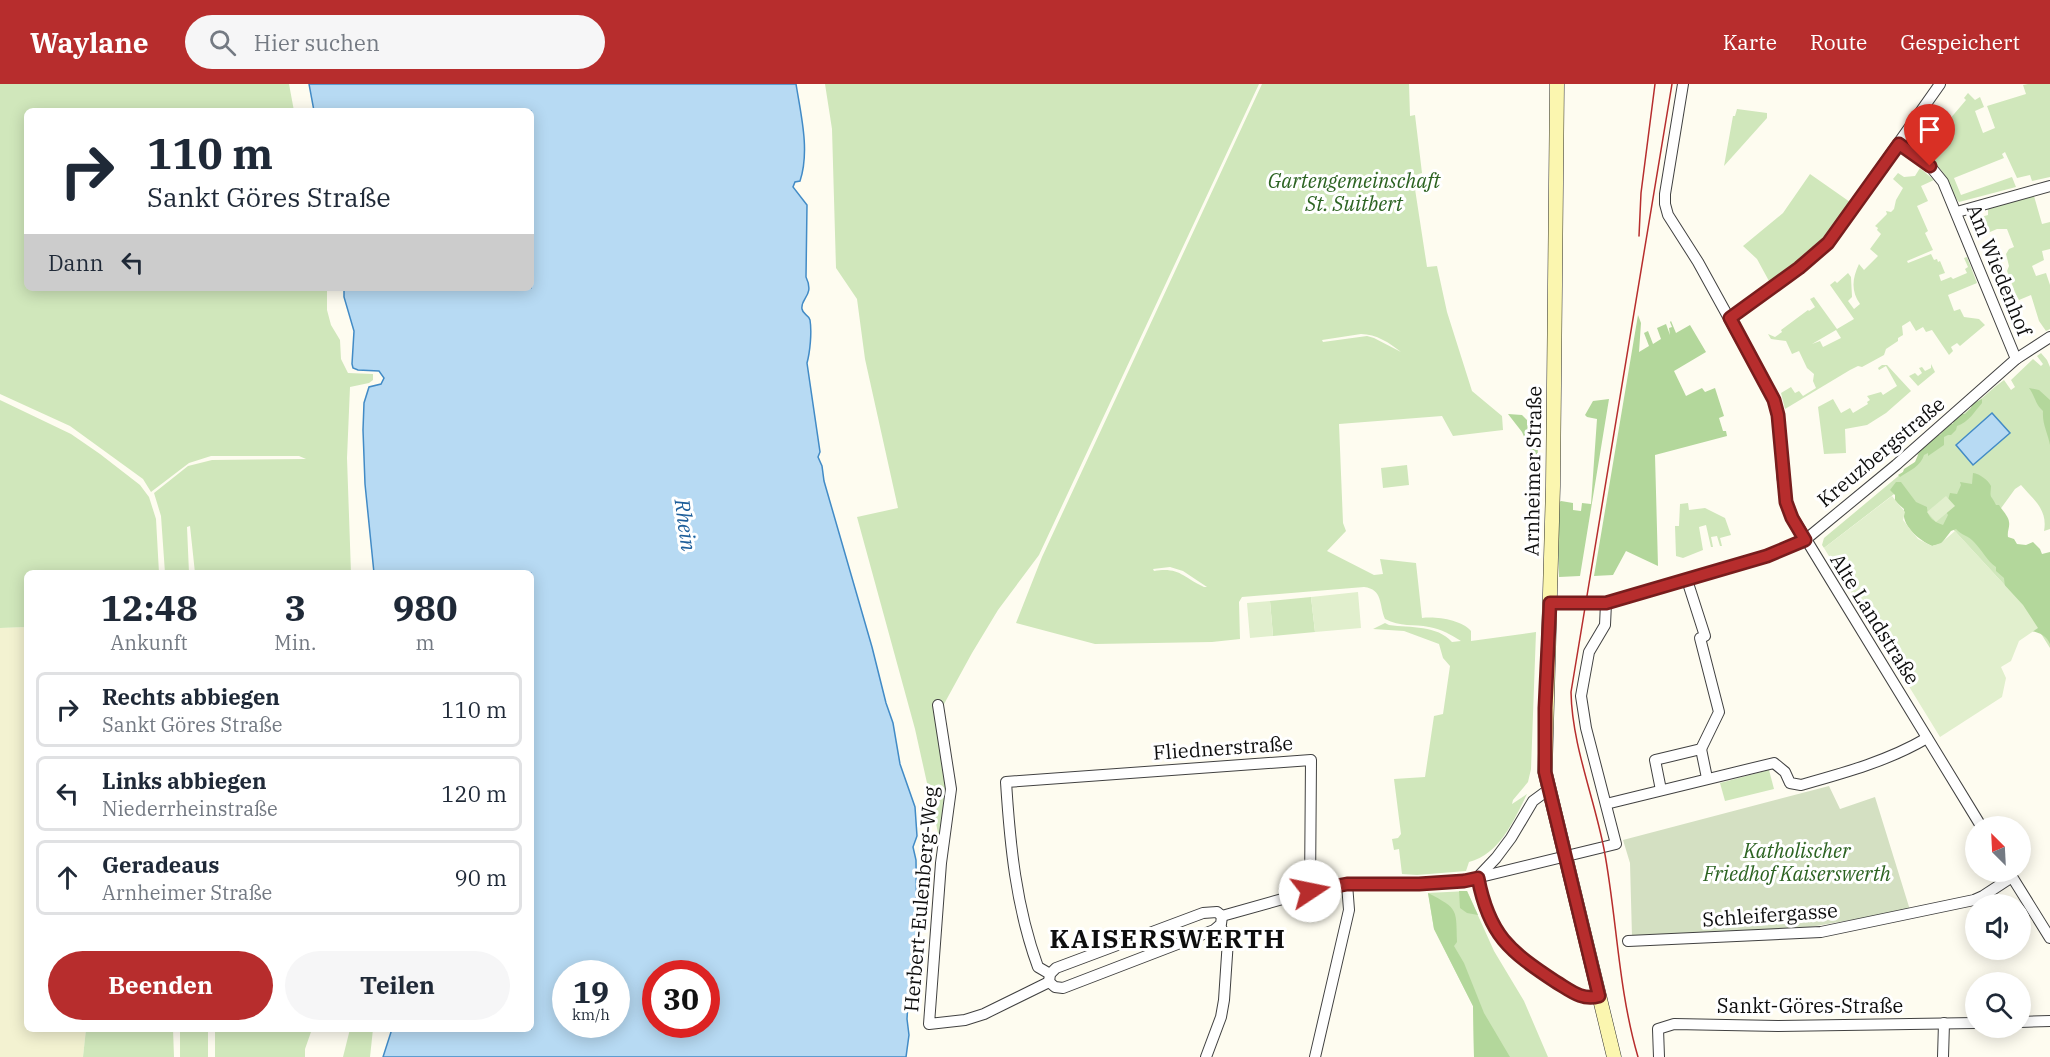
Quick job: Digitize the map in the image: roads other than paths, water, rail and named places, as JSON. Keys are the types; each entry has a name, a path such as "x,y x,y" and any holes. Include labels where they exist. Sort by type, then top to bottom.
{"main road":[{"name":"Arnheimer Straße","path":"1557,84 1550,603 1545,772 1565,856 1593,997 1614,1057"}],"street":[{"name":"Alte Landstraße","path":"1683,84 1666,185 1665,204 1668,215 1694,254 1774,400 1778,415 1786,502 1792,518 1975,816"},
{"path":"1730,318 1799,268 1828,243 1940,84"},
{"name":"Am Wiedenhof","path":"1899,144 1935,171 1943,182 2016,359"},
{"path":"1957,212 2050,186"},
{"name":"Kreuzbergstraße","path":"1550,603 1606,603 1767,556 1805,540 1896,465 2016,359 2050,337"},
{"path":"1687,580 1719,712 1701,749 1707,778"},
{"path":"1206,1057 1221,1017 1224,1000 1228,940 1221,921 1217,912 1203,913 1056,968 1050,978 1055,987 1063,988 1221,921 1310,891 1347,884 1401,885 1464,881 1616,844 1586,728 1581,696 1589,652 1605,625 1606,603"},
{"name":"Herbert-Eulenberg-Weg","path":"938,705 951,789 941,863 929,1024 964,1020 984,1014 1050,978"},
{"path":"1606,804 1774,763 1782,769 1790,783 1801,785 1871,764 1927,738"},
{"path":"1661,790 1654,760 1701,749"},
{"name":"Fliednerstraße","path":"1050,978 1038,967 1018,895 1006,782 1311,760 1310,891"},
{"path":"1478,878 1506,844 1533,801 1548,790"},
{"path":"1478,878 1488,917 1514,952 1575,994 1593,997"},
{"name":"Schleifergasse","path":"1628,941 1821,933 1974,900 2001,882"},
{"path":"2016,882 2050,938"},
{"path":"1315,1057 1349,910 1347,884"},
{"path":"2031,1022 2050,1021"},
{"path":"1943,1057 1944,1023"},
{"name":"Sankt-Göres-Straße","path":"1659,1057 1658,1029 1674,1024 1778,1026 1965,1023"}],"water":[{"name":"Rhein","path":"309,84 796,84 804,133 804,158 800,181 795,182 793,187 807,205 806,277 809,288 802,309 811,325 807,363 820,452 818,457 893,723 900,764 915,807 917,836 913,847 916,860 917,952 908,1003 909,1035 906,1057 383,1057 391,1032 534,1032 534,570 374,570 365,484 364,403 369,387 381,384 384,378 379,371 353,368 354,331 344,291 534,291 534,108 313,108"},
{"path":"1992,413 2010,433 1973,465 1956,445"}],"tram line":[{"path":"1639,236 1641,193 1655,84"},
{"path":"1638,1057 1626,1006 1604,849 1575,732 1571,692 1672,84"}],"district":[{"name":"KAISERSWERTH","path":"1168,939"}],"park label":[{"name":"Gartengemeinschaft St. Suitbert","path":"1354,192"},
{"name":"Katholischer Friedhof Kaiserswerth","path":"1797,862"}]}
